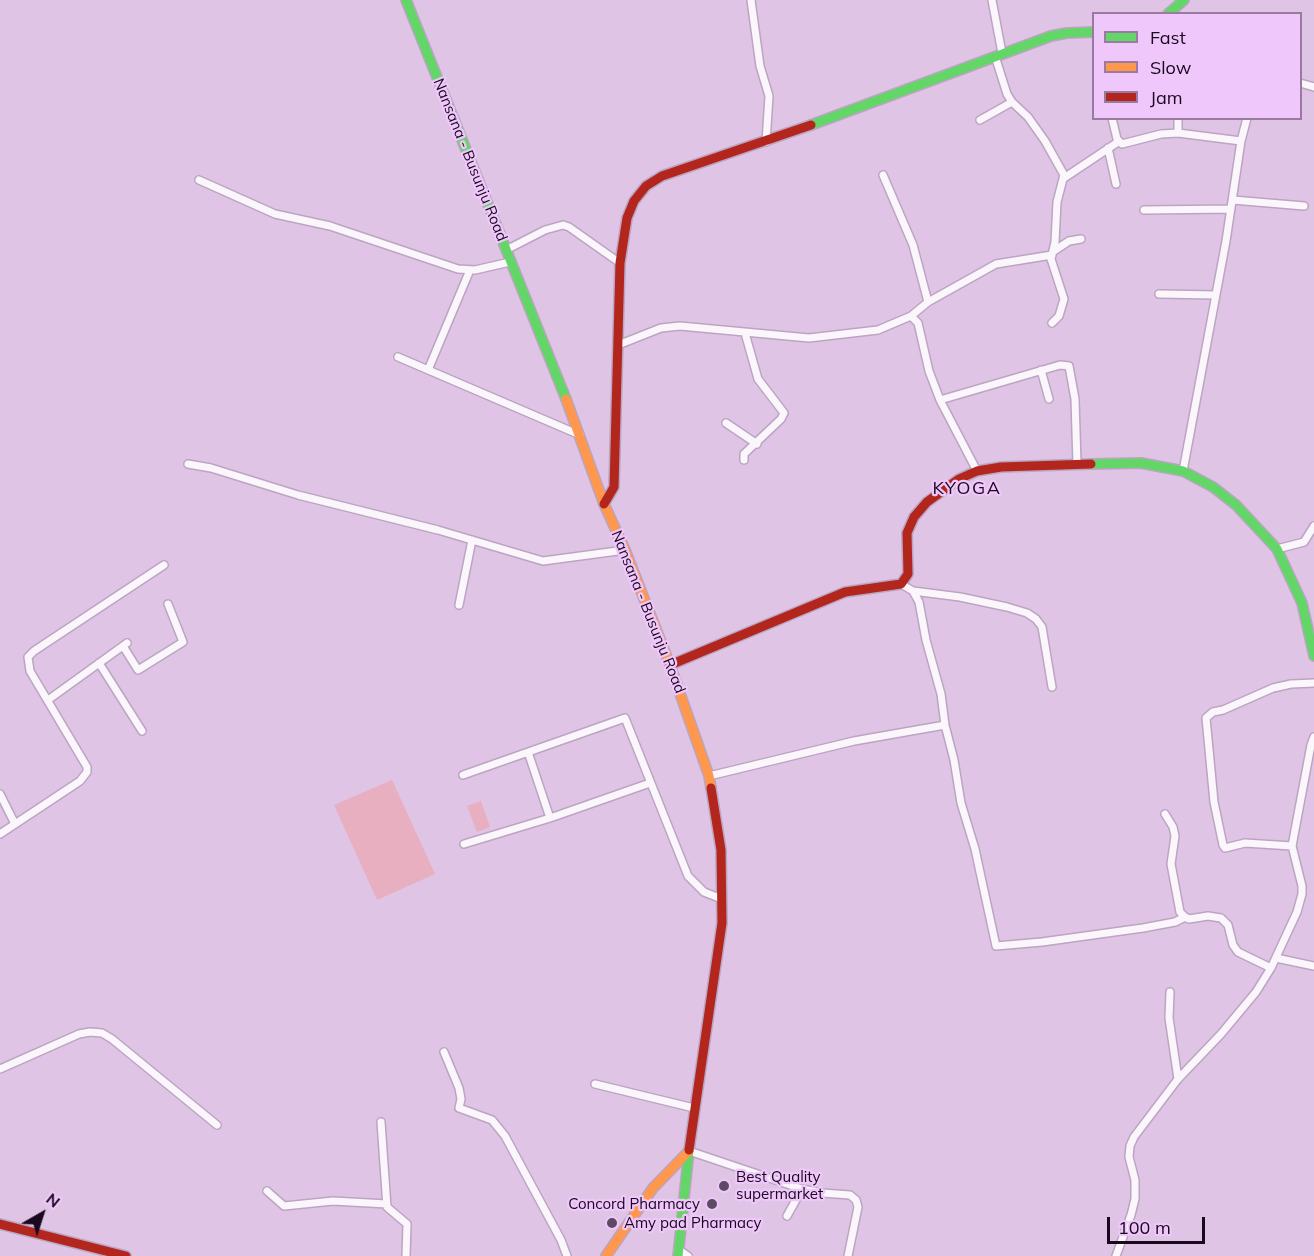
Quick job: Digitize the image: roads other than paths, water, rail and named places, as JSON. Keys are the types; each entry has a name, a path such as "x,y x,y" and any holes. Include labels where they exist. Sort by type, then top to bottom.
{"street":[{"name":"Nansana - Busunju Road","path":"405,0 580,435 604,504 625,550 670,665 709,776 721,850 722,923 694,1108 678,1252"},
{"path":"751,0 760,66 769,96 766,142"},
{"path":"992,0 1007,94 1028,117 1045,141 1064,178 1057,202 1052,264 1064,299 1059,316 1052,323"},
{"path":"1170,12 1185,0"},
{"path":"604,504 614,487 620,262 627,218 634,201 646,186 662,176 766,142 1051,36 1074,32 1092,33"},
{"path":"980,120 1012,102"},
{"path":"1113,120 1118,142"},
{"path":"1178,120 1178,133"},
{"path":"1184,471 1246,120"},
{"path":"1064,178 1118,142 1124,143 1161,134 1178,133 1241,141"},
{"path":"1108,148 1116,184"},
{"path":"883,174 913,245 928,302"},
{"path":"199,180 275,214 330,226 458,269 475,270 510,262"},
{"path":"1233,200 1304,206"},
{"path":"1144,210 1232,209"},
{"path":"506,250 563,225 620,262"},
{"path":"618,345 661,328 680,326 809,338 878,330 911,316 928,302 996,264 1053,253 1069,241 1081,239"},
{"path":"428,370 470,270"},
{"path":"1159,294 1216,295"},
{"path":"911,316 918,323 929,370 940,400 977,471"},
{"path":"744,460 744,454 757,444 784,413 758,379 745,333"},
{"path":"398,357 580,435"},
{"path":"940,400 1041,370 1069,366 1075,399 1077,464"},
{"path":"1041,370 1049,399"},
{"path":"726,423 757,444"},
{"path":"901,584 908,574 907,533 915,517 927,502 943,489 977,471 1001,467 1141,462 1184,471 1213,487 1236,505 1277,549 1302,603 1313,650"},
{"path":"188,464 211,468 298,495 438,530 543,561 625,550"},
{"path":"1277,549 1304,542 1314,526"},
{"path":"459,605 472,540"},
{"path":"0,834 80,781 87,772 87,766 30,671 28,657 164,565"},
{"path":"670,665 845,592 901,584 913,591 960,597 1007,607 1027,613 1036,619 1042,627 1052,687"},
{"path":"913,591 919,602 926,640 941,694 961,803 975,849 996,946 1143,928 1174,922 1185,917"},
{"path":"48,700 125,644 138,670 183,642 168,604"},
{"path":"99,663 142,731"},
{"path":"1292,846 1245,843 1225,848 1214,802 1206,718 1213,712 1223,710 1273,688 1314,683"},
{"path":"463,774 626,718 688,876 704,892 722,899"},
{"path":"709,776 854,741 945,725"},
{"path":"1116,1256 1131,1215 1136,1189 1129,1157 1134,1137 1178,1078 1244,1008 1271,969 1297,912 1302,886 1292,846 1314,737"},
{"path":"528,752 550,818"},
{"path":"464,844 550,818 650,783"},
{"path":"0,794 15,824"},
{"path":"1165,814 1173,827 1175,836 1171,864 1180,912 1185,917 1194,919 1208,916 1221,918 1228,925 1233,945 1238,952 1271,969"},
{"path":"1276,958 1314,966"},
{"path":"1170,992 1169,1018 1178,1078"},
{"path":"0,1069 79,1034 102,1033 217,1125"},
{"path":"444,1052 459,1088 461,1099 459,1108 492,1120 505,1136 561,1240 567,1256"},
{"path":"595,1084 694,1108"},
{"path":"381,1122 387,1204 388,1209 407,1224 405,1256"},
{"path":"606,1256 652,1188 689,1151 802,1189 850,1195 856,1200 858,1207 848,1256"},
{"path":"787,1216 802,1189"},
{"path":"267,1191 284,1206 333,1201 387,1204"},
{"path":"0,1224 126,1256"},
{"path":"678,1252 688,1256"}],"place":[{"name":"Best Quality supermarket","path":"724,1186"},
{"name":"Concord Pharmacy","path":"712,1204"},
{"name":"Amy pad Pharmacy","path":"612,1223"}],"district":[{"name":"KYOGA","path":"967,489"}]}
